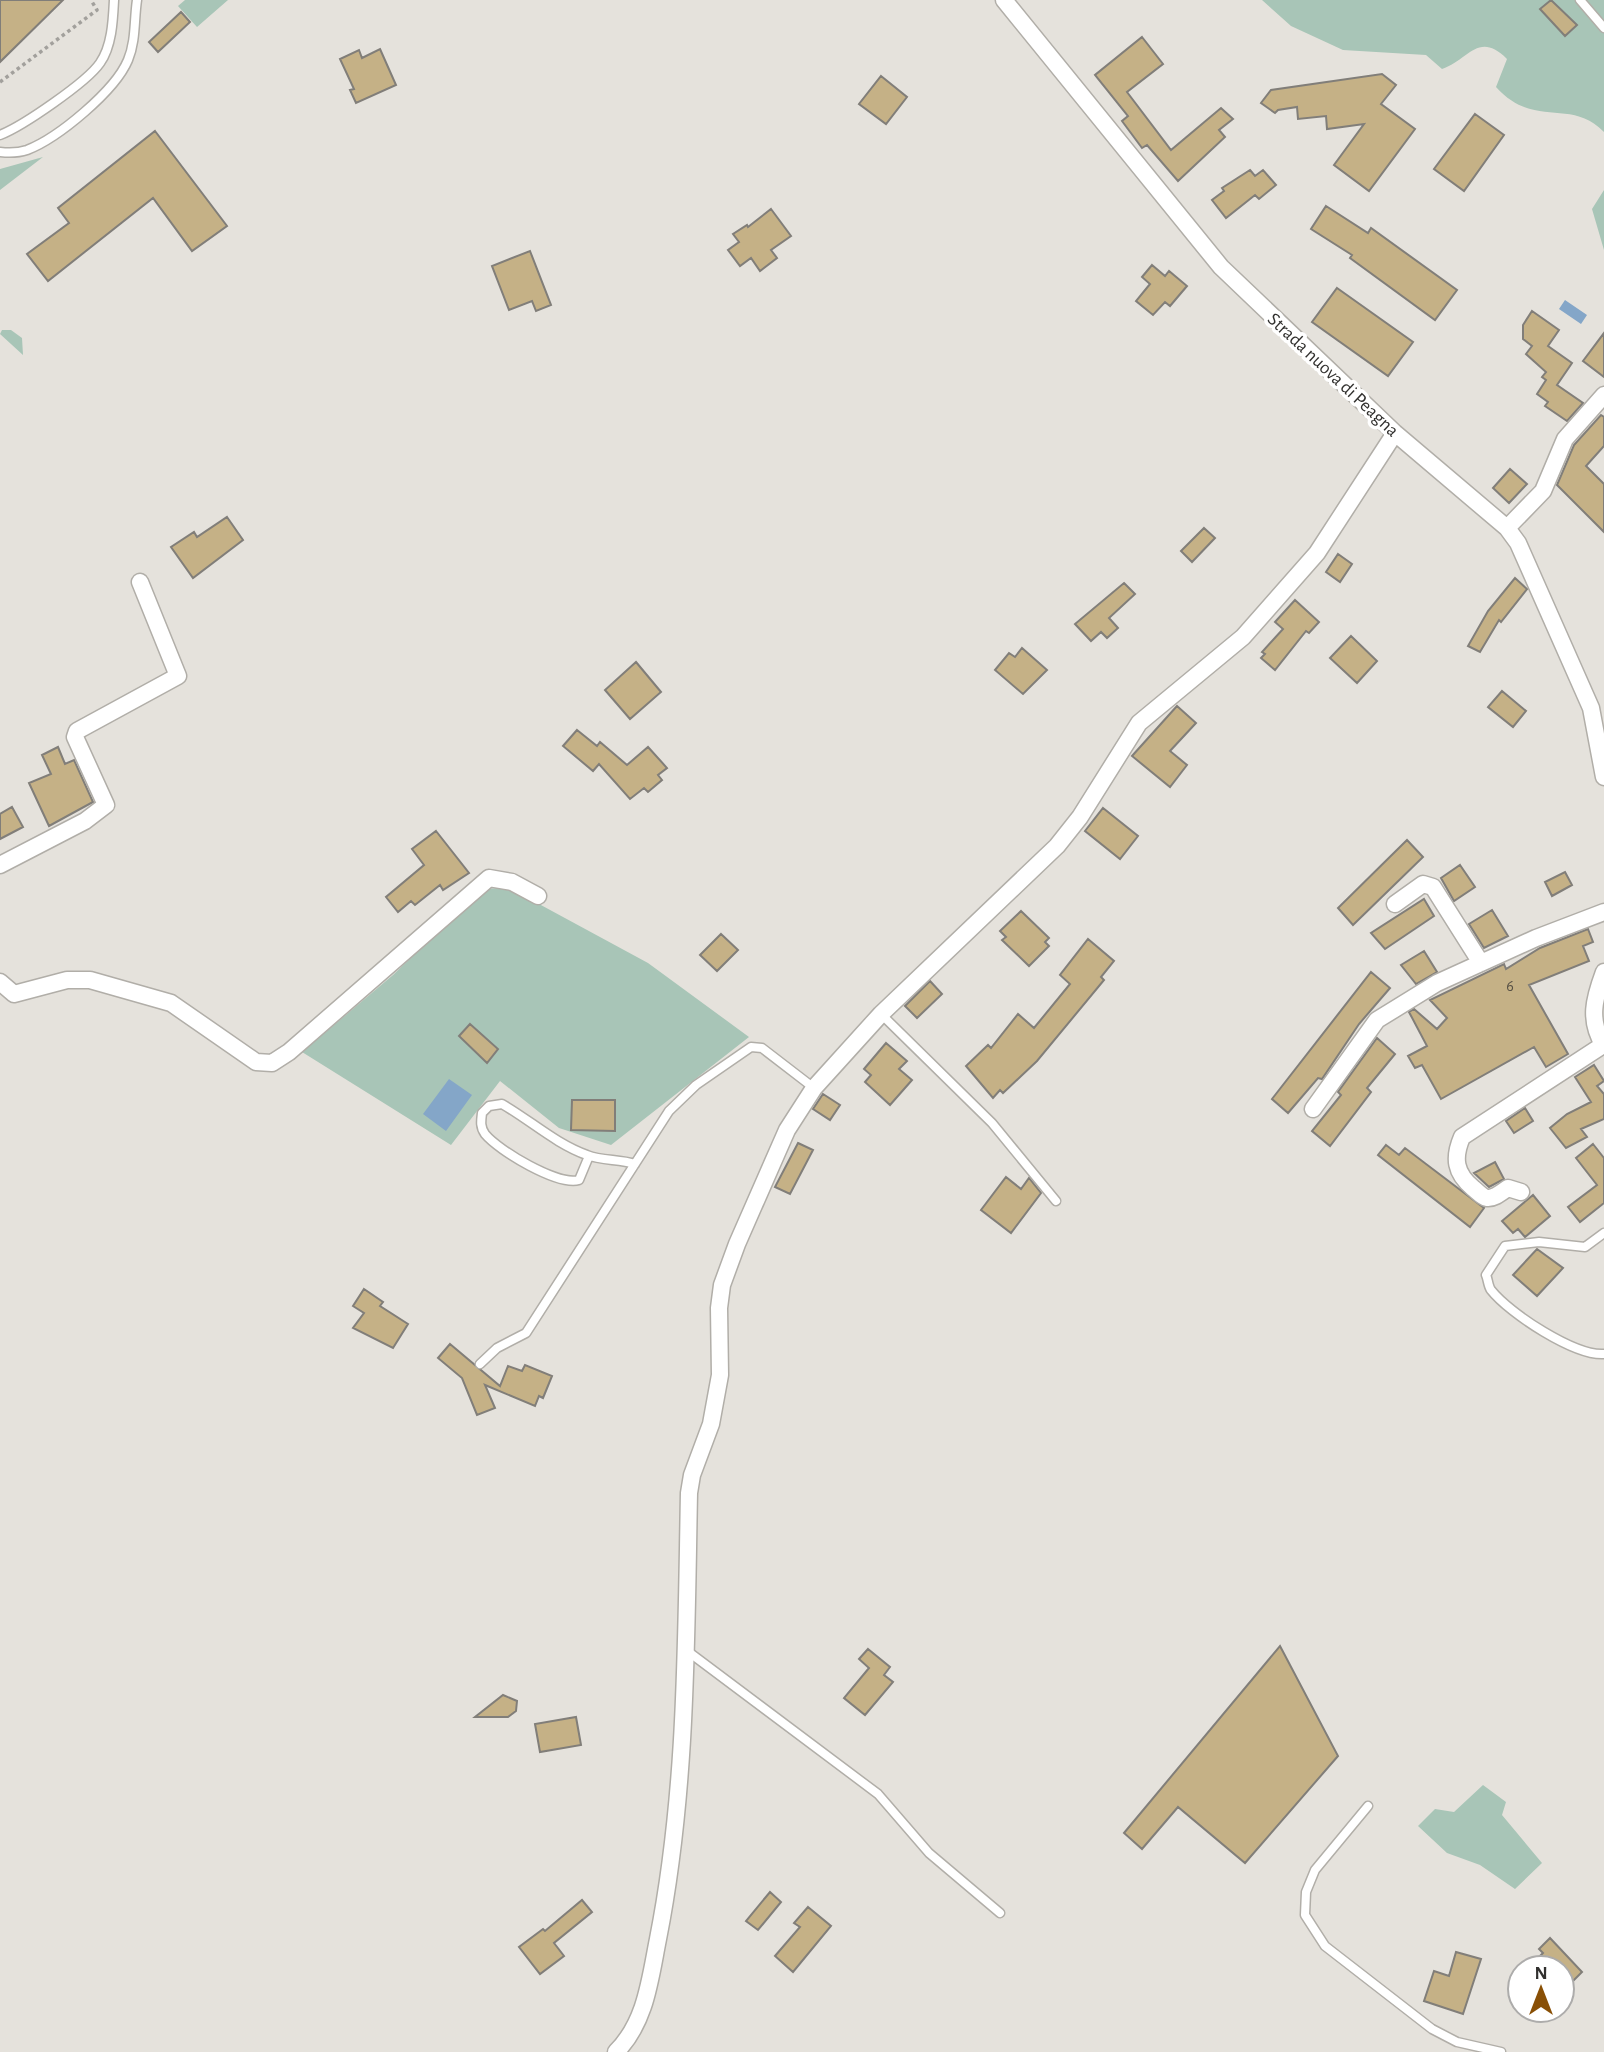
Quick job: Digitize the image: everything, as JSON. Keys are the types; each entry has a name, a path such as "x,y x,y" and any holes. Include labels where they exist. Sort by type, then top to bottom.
{"street":[{"name":"Strada nuova di Peagna","path":"1004,0 1221,267 1395,433 1507,528 1534,572 1591,708 1604,777"},
{"path":"1507,528 1543,491 1564,439 1604,395"},
{"path":"616,2052 640,2017 673,1865 684,1727 690,1493 692,1475 711,1424 720,1375 719,1308 722,1285 787,1130 814,1088 881,1014 1057,846 1080,817 1139,723 1243,637 1277,601 1317,553 1395,433"},
{"path":"0,865 85,821 106,805 75,737 77,731 178,676 140,582"},
{"path":"0,982 14,994 67,980 90,981 171,1003 256,1062 272,1063 289,1052 489,878 512,882 537,896"},
{"path":"1395,904 1423,884 1433,887 1481,963"},
{"path":"1313,1109 1377,1020 1418,994 1481,963 1604,912"},
{"path":"1521,1192 1508,1188 1485,1198 1460,1178 1456,1167 1456,1150 1462,1137 1604,1046 1592,1020 1594,998 1604,972"}],"lane":[{"path":"0,135 52,102 101,62 109,37 114,0"},
{"path":"0,152 16,153 38,145 75,118 108,88 128,59 136,0"},
{"path":"1580,0 1604,28"},
{"path":"881,1014 984,1115 1056,1201"},
{"path":"480,1363 497,1348 526,1333 669,1111 696,1085 751,1047 762,1048 814,1088"},
{"path":"589,1157 579,1180 569,1183 539,1171 486,1136 480,1126 482,1113 489,1106 502,1104 589,1157 620,1159 635,1164"},
{"path":"1604,1233 1585,1247 1539,1242 1504,1246 1486,1275 1490,1289 1538,1329 1586,1353 1604,1353"},
{"path":"686,1650 878,1794 929,1853 1000,1913"},
{"path":"1368,1806 1315,1870 1306,1892 1305,1914 1325,1945 1432,2029 1457,2042 1501,2052"}],"path":[{"path":"0,82 97,10 91,0"}],"green space":[{"path":"185,0 228,0 197,27 178,6"},
{"path":"1262,0 1604,0 1604,132 1578,116 1538,111 1510,100 1496,87 1507,59 1488,47 1473,50 1442,69 1426,55 1343,50 1291,26"},
{"path":"43,157 0,190 0,169"},
{"path":"1604,190 1604,250 1592,209"},
{"path":"2,330 11,330 22,338 23,355 0,334"},
{"path":"484,889 515,891 648,963 749,1037 611,1145 559,1128 500,1081 451,1145 302,1052 393,975 474,897"},
{"path":"1483,1785 1506,1802 1502,1815 1542,1863 1515,1889 1480,1865 1447,1853 1418,1826 1435,1809 1454,1812"}],"water":[{"path":"1565,300 1587,315 1581,324 1559,309"},
{"path":"449,1079 472,1095 446,1131 423,1114"}],"building":[{"path":"0,0 63,0 0,62"},
{"path":"1551,0 1577,25 1565,36 1540,9"},
{"path":"181,12 190,22 158,52 149,42"},
{"path":"1142,37 1163,64 1127,92 1171,150 1221,108 1233,119 1219,130 1225,137 1178,181 1147,145 1142,148 1122,121 1128,116 1095,75"},
{"path":"380,49 396,85 356,103 350,90 354,89 340,59 359,50 362,58"},
{"path":"1382,74 1396,85 1381,104 1415,129 1369,191 1334,165 1364,124 1327,129 1326,116 1298,119 1297,107 1278,110 1275,113 1261,103 1271,90"},
{"path":"881,76 907,97 886,124 859,104"},
{"path":"1475,114 1504,135 1464,191 1434,169"},
{"path":"155,131 227,226 192,251 153,198 48,281 27,254 69,223 58,208"},
{"path":"1250,170 1255,176 1263,170 1276,185 1259,199 1255,195 1226,218 1212,200 1224,191 1222,188"},
{"path":"1326,206 1368,233 1371,228 1457,290 1435,320 1350,258 1352,255 1311,229"},
{"path":"771,209 791,236 771,250 777,258 760,271 751,258 740,266 728,250 739,242 733,234 747,225 748,227"},
{"path":"530,251 551,305 536,311 532,301 509,310 492,266"},
{"path":"1152,265 1165,276 1169,271 1187,286 1170,306 1165,302 1153,315 1136,301 1150,284 1142,277"},
{"path":"1337,288 1413,342 1388,376 1312,322"},
{"path":"1532,311 1559,330 1548,346 1572,363 1557,385 1583,403 1567,421 1545,406 1548,402 1537,394 1546,380 1542,377 1546,372 1526,354 1532,346 1523,339 1523,325"},
{"path":"1604,333 1604,377 1583,361"},
{"path":"1601,415 1604,417 1604,446 1586,466 1604,484 1604,532 1557,485 1574,445"},
{"path":"1510,469 1527,484 1509,503 1493,488"},
{"path":"227,517 243,540 193,578 171,547 194,532 197,537"},
{"path":"1204,528 1215,538 1192,562 1181,551"},
{"path":"1338,554 1352,564 1340,582 1326,572"},
{"path":"1515,578 1527,589 1501,622 1499,620 1480,652 1468,646 1488,611"},
{"path":"1124,583 1135,594 1109,618 1118,628 1107,638 1101,632 1091,641 1075,624"},
{"path":"1295,600 1319,622 1309,633 1306,631 1275,670 1261,658 1265,654 1262,652 1283,629 1275,622"},
{"path":"1351,636 1377,661 1357,683 1330,658"},
{"path":"1022,648 1047,670 1023,694 995,670 1009,653 1015,657"},
{"path":"636,662 661,692 630,719 605,690"},
{"path":"1502,691 1526,711 1513,727 1488,707"},
{"path":"1177,706 1196,723 1170,751 1187,765 1170,787 1132,756"},
{"path":"577,730 597,746 600,742 627,765 648,747 667,768 658,775 662,780 648,792 644,788 630,799 599,764 593,771 563,746"},
{"path":"58,747 65,764 74,760 93,802 49,826 29,783 51,774 42,755"},
{"path":"12,807 23,827 0,839 0,814"},
{"path":"1103,808 1138,836 1120,859 1085,831"},
{"path":"436,831 469,873 443,890 440,885 415,905 411,901 398,912 386,897 424,865 412,849"},
{"path":"1407,840 1423,857 1353,925 1338,908"},
{"path":"1460,865 1475,887 1454,901 1441,878"},
{"path":"1565,872 1572,885 1552,896 1545,882"},
{"path":"1424,899 1434,916 1385,949 1371,933"},
{"path":"1492,910 1508,936 1484,948 1469,924"},
{"path":"1021,911 1049,938 1045,942 1049,946 1029,966 1002,940 1006,937 1000,931"},
{"path":"1588,929 1593,942 1583,946 1589,961 1529,985 1568,1054 1546,1067 1534,1047 1441,1099 1422,1065 1415,1068 1408,1056 1427,1046 1409,1012 1414,1009 1437,1029 1447,1018 1430,1000 1504,964 1506,969 1540,948"},
{"path":"721,934 738,950 717,971 700,955"},
{"path":"1088,939 1114,961 1101,977 1104,980 1037,1061 1003,1093 1000,1090 993,1098 966,1066 988,1045 991,1048 1018,1014 1034,1028 1070,984 1060,975"},
{"path":"1424,951 1437,972 1416,984 1401,965"},
{"path":"1371,972 1390,988 1359,1024 1322,1079 1318,1078 1288,1113 1272,1099"},
{"path":"930,981 942,994 917,1018 905,1006"},
{"path":"470,1024 498,1049 487,1063 459,1036"},
{"path":"1377,1038 1395,1054 1367,1088 1371,1092 1330,1146 1312,1131 1341,1095 1338,1092"},
{"path":"886,1043 907,1061 899,1069 912,1080 890,1105 865,1082 871,1075 864,1069"},
{"path":"1594,1065 1604,1081 1597,1086 1604,1094 1604,1119 1581,1129 1587,1137 1566,1148 1550,1128 1567,1114 1591,1102 1575,1077"},
{"path":"823,1094 840,1105 830,1120 813,1109"},
{"path":"572,1100 615,1100 615,1131 571,1130"},
{"path":"1525,1108 1533,1121 1514,1133 1506,1121"},
{"path":"798,1143 813,1150 790,1194 775,1187"},
{"path":"1593,1144 1604,1158 1604,1203 1580,1222 1568,1207 1597,1185 1576,1158"},
{"path":"1386,1145 1399,1155 1405,1148 1484,1208 1470,1227 1378,1155"},
{"path":"1495,1162 1504,1179 1489,1187 1474,1173"},
{"path":"1006,1177 1021,1189 1029,1178 1041,1193 1011,1233 981,1210"},
{"path":"1533,1195 1550,1216 1525,1237 1518,1229 1513,1233 1502,1221"},
{"path":"1537,1249 1563,1268 1537,1296 1513,1275"},
{"path":"364,1289 383,1302 380,1306 408,1324 393,1348 353,1328 364,1313 353,1306"},
{"path":"450,1344 500,1386 508,1366 522,1371 525,1365 552,1376 543,1398 539,1396 535,1406 485,1385 495,1408 477,1415 462,1378 438,1358"},
{"path":"1280,1646 1338,1756 1245,1863 1178,1807 1142,1849 1124,1833"},
{"path":"868,1649 890,1667 884,1675 893,1682 865,1715 844,1698 869,1668 859,1659"},
{"path":"503,1695 517,1701 516,1711 508,1717 475,1717"},
{"path":"576,1717 581,1745 540,1752 535,1724"},
{"path":"770,1892 781,1902 758,1930 746,1921"},
{"path":"582,1900 592,1912 554,1943 564,1956 540,1974 519,1947 543,1929 545,1931"},
{"path":"808,1907 831,1926 793,1972 775,1956 800,1927 794,1923"},
{"path":"1550,1938 1565,1954 1542,1954 1539,1949"},
{"path":"1456,1952 1481,1959 1463,2014 1424,2001 1434,1971 1449,1976"},
{"path":"1576,1966 1582,1972 1576,1978"}]}
